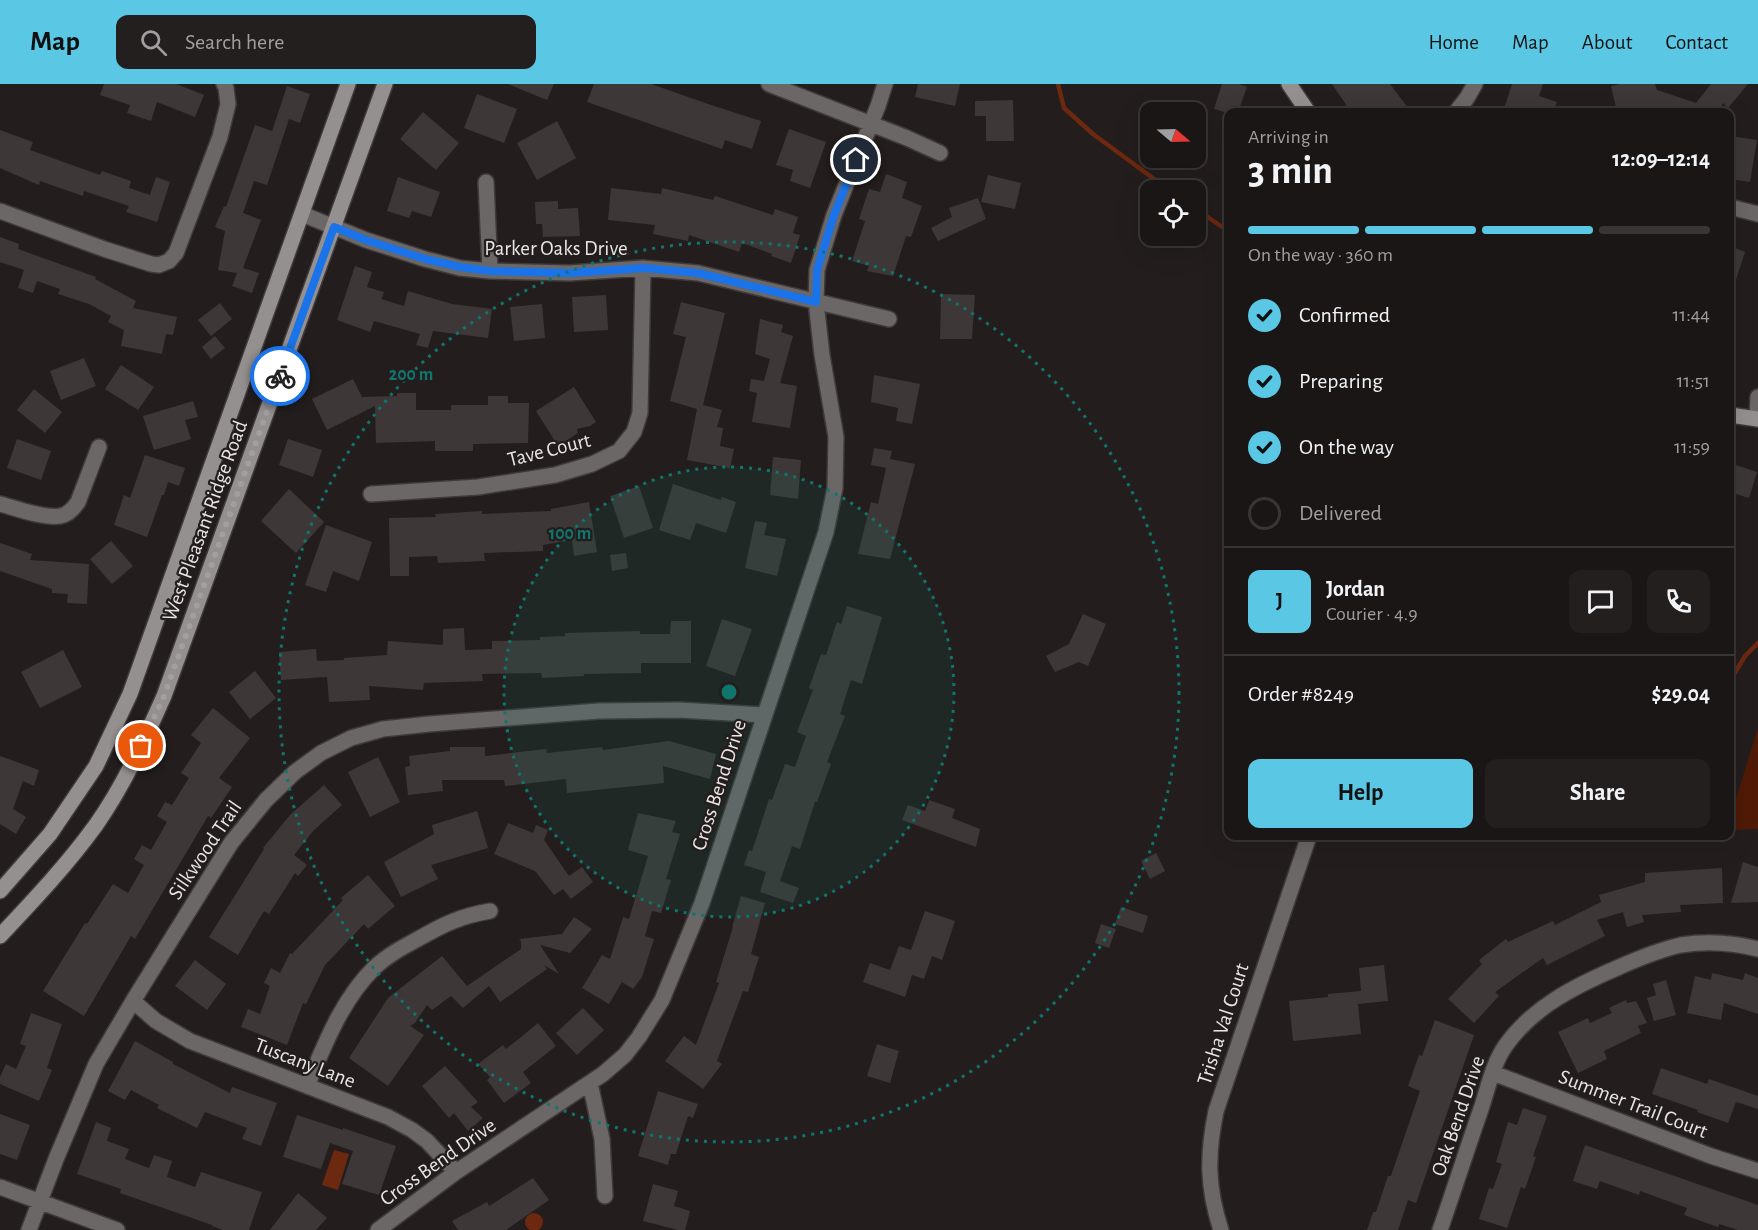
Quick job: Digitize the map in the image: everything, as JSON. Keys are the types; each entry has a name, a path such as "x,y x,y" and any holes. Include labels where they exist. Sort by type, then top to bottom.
{"main road":[{"name":"West Pleasant Ridge Road","path":"0,891 50,834 96,766 130,694 348,84"},
{"name":"West Pleasant Ridge Road","path":"0,936 50,882 96,825 134,763 164,696 385,84"},
{"path":"1289,84 1305,108"},
{"path":"1734,416 1757,419"}],"street":[{"path":"0,211 151,264 159,265 170,261 176,253 220,137 228,104 224,84"},
{"path":"769,84 940,153"},
{"name":"Cross Bend Drive","path":"378,1230 456,1172 603,1074 625,1055 662,1000 702,903 826,532 835,488 836,437 822,355 816,302 817,270 834,215 885,84"},
{"path":"1459,108 1475,84"},
{"path":"486,182 490,271"},
{"path":"1734,208 1758,214"},
{"name":"Parker Oaks Drive","path":"302,214 366,240 425,259 460,267 490,271 570,273 644,268 698,273 889,319"},
{"name":"Tave Court","path":"371,494 478,487 555,475 592,464 619,451 634,432 640,413 644,268"},
{"path":"1757,419 1758,397"},
{"path":"0,504 47,516 64,515 78,502 99,447"},
{"name":"Silkwood Trail","path":"29,1230 96,1064 133,1002 231,843 266,800 295,772 321,753 351,738 383,729 429,723 599,711 679,710 764,715"},
{"name":"Trisha Val Court","path":"1221,1230 1213,1204 1210,1176 1211,1135 1216,1111 1308,840"},
{"path":"307,1086 335,1021 374,967 392,953 443,924 466,915 490,911"},
{"name":"Oak Bend Drive","path":"1440,1230 1493,1073 1505,1046 1546,1004 1589,980 1636,959 1682,945 1705,943 1743,945 1758,949"},
{"name":"Tuscany Lane","path":"133,1002 156,1021 190,1041 388,1117 427,1141 456,1172"},
{"name":"Summer Trail Court","path":"1493,1073 1711,1156 1758,1171"},
{"path":"590,1083 602,1139 605,1196"},
{"path":"0,1187 117,1230"}],"shaded area":[{"path":"1758,728 1758,829 1734,830 1734,805"},
{"path":"334,1150 349,1154 338,1190 322,1185"},
{"path":"534,1213 540,1216 543,1222 540,1228 534,1231 528,1228 525,1222 528,1216"}],"building":[{"path":"104,84 176,84 204,95 195,117 157,102 151,121 127,113 130,105 100,95"},
{"path":"508,84 554,84 547,100"},
{"path":"594,84 651,84 761,121 752,149 725,140 722,149 587,102"},
{"path":"918,84 960,84 955,106 915,97"},
{"path":"1222,84 1239,84 1247,87 1239,108 1224,108 1224,112 1214,109"},
{"path":"1332,84 1390,84 1408,108 1348,108"},
{"path":"1512,84 1543,84 1539,96 1557,102 1555,108 1504,108"},
{"path":"1655,84 1657,90 1696,103 1711,84 1748,84 1728,108 1723,103 1721,108 1616,108 1611,86"},
{"path":"287,86 310,94 300,123 289,119 267,185 254,181 243,213 261,220 243,268 259,273 252,293 232,286 237,273 218,270 225,231 215,227 224,206 226,207 255,125 272,131"},
{"path":"477,94 517,109 504,143 464,128"},
{"path":"1013,100 1014,141 986,141 986,116 975,116 975,101"},
{"path":"423,112 459,143 436,170 400,139"},
{"path":"557,121 576,158 537,180 517,143"},
{"path":"789,129 826,142 810,188 790,181 793,170 776,165"},
{"path":"0,130 33,142 30,150 100,175 102,171 131,181 129,188 150,195 156,177 170,182 157,222 126,212 129,206 84,191 83,196 40,181 39,185 0,168"},
{"path":"1734,137 1757,140 1750,182 1734,180"},
{"path":"886,174 907,182 902,198 922,206 911,237 906,236 893,276 867,271 869,266 852,261 865,221 859,219 869,189 880,192"},
{"path":"988,175 1021,183 1015,209 981,202"},
{"path":"398,177 440,192 431,217 412,211 409,218 387,211"},
{"path":"611,188 661,194 662,188 713,200 715,196 773,215 775,209 798,217 793,233 800,235 791,263 742,243 739,252 689,235 688,241 653,234 655,225 608,220"},
{"path":"978,198 986,219 938,241 931,228 952,217 949,208"},
{"path":"558,201 558,209 578,208 580,236 543,237 542,224 536,224 535,202"},
{"path":"0,237 19,244 18,249 96,277 95,279 136,301 133,308 177,317 173,335 166,334 162,354 121,346 124,330 108,322 111,316 89,304 58,294 60,289 37,281 33,293 18,288 24,270 0,262"},
{"path":"1734,248 1745,252 1734,286"},
{"path":"355,266 372,272 367,287 384,292 381,299 404,306 408,291 452,304 492,309 488,338 433,331 428,348 416,345 420,334 374,321 370,332 337,320"},
{"path":"941,294 975,295 972,339 940,339"},
{"path":"606,295 608,330 574,332 572,297"},
{"path":"681,302 725,313 703,405 722,410 717,427 723,428 720,446 734,449 730,468 687,460 697,409 670,401 686,337 673,334"},
{"path":"220,303 232,319 211,336 198,320"},
{"path":"542,304 545,338 514,341 510,307"},
{"path":"760,319 783,325 781,332 793,336 780,383 797,386 790,428 752,422 757,393 749,391 751,379 764,381 770,359 755,354"},
{"path":"215,336 225,348 211,359 202,347"},
{"path":"84,358 96,386 61,400 50,371"},
{"path":"121,365 154,387 138,410 105,389"},
{"path":"874,375 920,384 912,424 896,421 898,408 871,402"},
{"path":"353,379 362,397 416,393 416,410 451,410 451,405 488,405 488,396 508,396 508,403 529,403 528,443 473,444 473,451 435,451 435,441 376,443 375,406 327,430 312,399"},
{"path":"574,387 596,422 577,429 578,433 558,446 536,411"},
{"path":"34,389 62,412 45,433 17,410"},
{"path":"193,401 198,417 185,420 191,439 154,450 143,416"},
{"path":"17,439 51,451 41,480 7,468"},
{"path":"288,439 322,450 313,477 279,465"},
{"path":"874,448 892,451 890,459 915,464 890,559 858,554 871,502 878,504 886,468 871,465"},
{"path":"145,455 185,468 179,486 168,482 147,537 114,525 124,495 130,498"},
{"path":"773,457 801,460 798,499 770,495"},
{"path":"1734,464 1757,472 1749,498 1734,493"},
{"path":"673,484 721,500 722,497 736,502 726,533 696,523 690,540 659,530"},
{"path":"639,486 653,528 624,538 610,496"},
{"path":"289,489 324,522 296,553 261,521"},
{"path":"589,502 597,552 574,556 572,540 543,545 543,551 484,553 485,561 438,563 437,556 409,557 409,576 390,576 389,518 436,517 435,514 482,511 482,514 551,511 551,509"},
{"path":"755,521 767,523 764,535 786,539 777,576 745,568"},
{"path":"326,525 372,542 359,581 333,571 326,592 305,585"},
{"path":"111,541 133,566 112,584 90,559"},
{"path":"0,543 32,554 30,560 89,564 87,604 67,603 68,594 52,593 52,589 0,571"},
{"path":"626,553 628,568 612,571 610,555"},
{"path":"847,606 882,617 862,684 851,680 840,714 845,716 827,762 831,764 817,802 815,802 800,849 792,846 780,881 799,888 793,903 760,892 766,872 744,865 749,850 752,851 769,799 772,800 785,764 795,767 806,736 797,732 813,690 809,688 821,654 826,655 837,622 841,624"},
{"path":"1083,614 1106,624 1088,666 1079,662 1055,672 1046,656 1069,644"},
{"path":"722,619 752,629 735,676 706,666"},
{"path":"671,621 691,621 691,663 641,663 641,673 584,674 584,676 542,678 541,673 482,674 483,681 424,683 423,690 369,686 370,700 329,702 327,677 281,680 279,652 316,649 317,661 387,655 388,641 443,645 443,629 464,628 465,650 492,649 492,641 540,640 540,637 565,636 565,633 640,631 640,634 670,634"},
{"path":"63,650 82,687 40,708 21,672"},
{"path":"255,671 276,698 250,719 229,692"},
{"path":"213,708 250,738 219,778 232,787 211,818 208,816 135,939 131,936 84,1016 43,991 85,923 87,924 113,884 128,893 144,865 134,859 142,845 151,850 167,822 157,816 165,802 172,805 189,778 181,773 201,743 191,735"},
{"path":"669,741 716,754 710,779 663,766 664,783 567,793 566,779 505,786 504,780 442,780 443,791 408,795 405,767 410,766 409,756 450,751 450,747 485,747 485,756 546,749 547,753 602,747 603,750"},
{"path":"0,756 39,770 34,786 23,781 13,809 26,817 16,834 0,824"},
{"path":"378,757 400,802 370,817 348,772"},
{"path":"324,785 342,805 314,830 294,855 307,865 298,876 295,873 269,914 264,911 238,955 209,937 263,848 290,815"},
{"path":"929,800 955,809 952,818 980,829 976,847 902,820 908,805 925,811"},
{"path":"477,811 488,848 431,865 438,879 401,897 384,862 434,834 432,825"},
{"path":"638,813 676,821 672,832 680,834 666,879 671,880 661,913 652,911 645,936 654,939 642,977 633,989 622,982 609,1004 582,988 602,955 610,959 623,917 629,919 648,856 628,850"},
{"path":"508,823 533,833 536,825 548,830 544,840 569,876 582,867 593,882 571,899 563,889 554,895 535,871 494,854"},
{"path":"1156,853 1165,871 1150,879 1141,861"},
{"path":"1743,862 1758,867 1758,902 1731,903"},
{"path":"1722,868 1723,903 1680,905 1681,912 1642,915 1644,922 1627,927 1623,912 1597,920 1605,936 1547,965 1543,958 1495,992 1499,996 1474,1023 1448,999 1482,964 1479,960 1506,939 1508,942 1553,921 1555,925 1601,902 1599,895 1645,882 1645,873"},
{"path":"368,875 395,906 368,929 364,924 325,965 306,1004 303,1003 287,1045 241,1027 248,1009 260,1014 270,986 264,983 271,968 280,973 290,953 292,954 343,900 341,898"},
{"path":"741,896 765,903 751,954 759,957 748,992 743,991 717,1061 722,1064 703,1089 665,1061 684,1036 696,1045 719,983 716,982"},
{"path":"1121,907 1148,916 1143,933 1115,924"},
{"path":"925,911 955,921 942,960 932,956 924,979 912,975 905,997 863,982 870,963 890,970 899,946 911,950"},
{"path":"574,917 592,929 570,953 540,945 559,974 544,965 547,969 500,1002 489,986 463,1008 451,996 432,1010 427,1005 415,1023 410,1026 424,1035 388,1086 349,1058 388,998 442,956 467,986 521,949 519,939 562,934"},
{"path":"1101,924 1116,929 1109,948 1095,943"},
{"path":"195,960 226,984 207,1010 175,986"},
{"path":"1384,965 1388,1001 1358,1004 1361,1034 1293,1041 1289,1001 1361,991 1359,968"},
{"path":"1712,973 1743,980 1745,973 1758,978 1758,1014 1724,1003 1721,1020 1687,1013 1695,976 1711,980"},
{"path":"1666,980 1676,1015 1654,1021 1647,998 1656,995 1653,984"},
{"path":"1626,1000 1627,1003 1636,1001 1647,1023 1638,1026 1641,1033 1604,1051 1607,1059 1578,1073 1558,1032 1588,1018 1590,1023 1612,1013 1609,1008"},
{"path":"583,1008 604,1030 577,1055 556,1033"},
{"path":"31,1013 62,1024 47,1068 52,1070 39,1101 0,1084 0,1077 6,1064 16,1069 26,1046 20,1044"},
{"path":"1435,1020 1474,1035 1416,1203 1408,1200 1398,1230 1367,1230 1373,1212 1376,1212 1388,1176 1391,1176 1420,1091 1408,1086"},
{"path":"538,1023 556,1046 523,1072 531,1083 504,1103 487,1080 490,1077 478,1064 503,1045 506,1049"},
{"path":"135,1041 173,1064 230,1093 232,1087 277,1103 261,1146 242,1139 247,1128 205,1112 197,1128 157,1108 159,1105 131,1090 125,1100 108,1091"},
{"path":"877,1044 899,1051 890,1083 867,1076"},
{"path":"445,1066 478,1102 471,1107 483,1118 468,1131 454,1113 449,1118 422,1086"},
{"path":"1661,1068 1707,1084 1709,1079 1758,1096 1758,1109 1736,1102 1728,1123 1652,1094"},
{"path":"658,1091 698,1104 693,1118 688,1116 676,1154 671,1154 668,1165 638,1156"},
{"path":"1523,1108 1547,1116 1533,1156 1536,1157 1525,1189 1521,1187 1507,1228 1479,1219 1489,1188 1493,1189 1502,1164 1496,1162 1508,1122 1517,1125"},
{"path":"0,1114 30,1125 17,1160 0,1154"},
{"path":"297,1115 396,1146 379,1195 342,1184 353,1151 330,1143 321,1169 283,1157"},
{"path":"96,1122 111,1128 107,1141 129,1149 125,1159 149,1168 154,1155 172,1161 167,1177 195,1187 201,1172 262,1192 249,1230 223,1230 120,1193 121,1189 77,1174"},
{"path":"1585,1145 1758,1205 1758,1230 1738,1230 1719,1224 1718,1227 1684,1215 1687,1208 1640,1191 1639,1195 1600,1181 1597,1189 1573,1181"},
{"path":"533,1178 549,1200 506,1230 458,1230 452,1221 487,1202 489,1206"},
{"path":"653,1184 678,1191 674,1206 690,1211 685,1230 643,1221"},
{"path":"298,1193 327,1218 316,1230 270,1230"}],"waterway":[{"path":"1058,84 1064,108 1093,134 1155,180"},
{"path":"1206,216 1224,228"},
{"path":"1734,674 1745,656 1758,643"}],"way so far":[{"path":"141,746 164,696 280,376"}],"route":[{"path":"280,376 334,227 425,259 460,267 490,271 570,273 644,268 698,273 816,302 817,270 834,215 856,160"}]}
